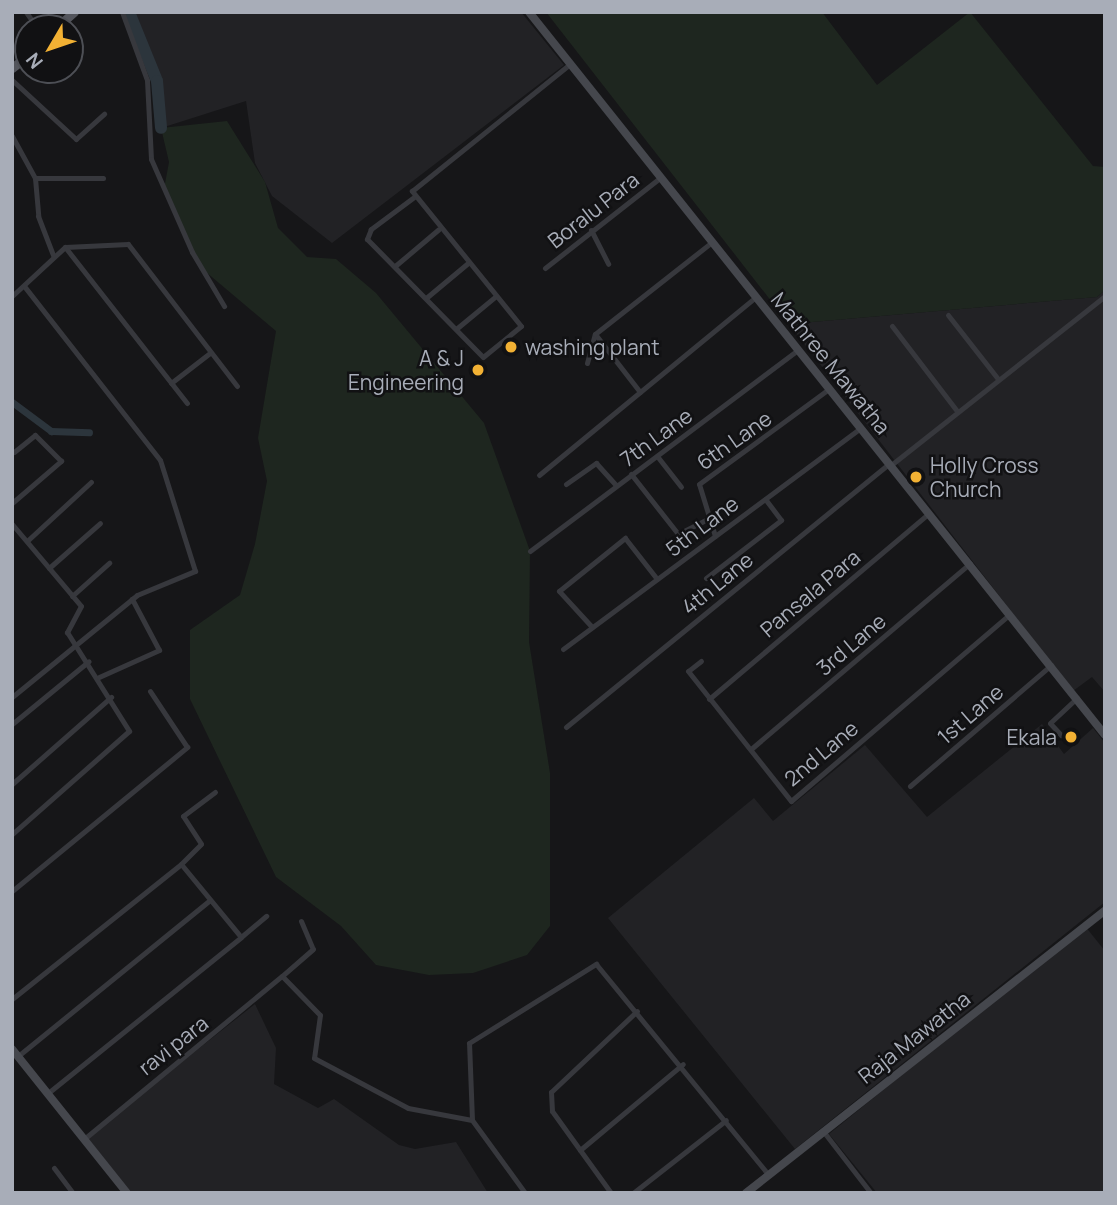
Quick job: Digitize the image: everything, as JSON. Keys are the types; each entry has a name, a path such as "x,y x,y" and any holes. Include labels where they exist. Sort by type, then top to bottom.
{"street":[{"path":"122,12 146,80 151,159 192,252 225,306"},
{"name":"Mathree Mawatha","path":"529,12 890,465 931,512 1105,735"},
{"path":"414,197 521,326 485,355 367,239 371,229 414,197 417,181 570,64"},
{"path":"12,79 76,139 104,114"},
{"path":"12,136 35,178 38,216 53,255"},
{"name":"Boralu Para","path":"545,268 661,177"},
{"path":"35,178 103,178"},
{"path":"395,266 439,229"},
{"path":"591,230 608,264"},
{"path":"587,363 595,334 712,242"},
{"path":"12,296 53,255 65,247 128,244 237,386"},
{"path":"65,247 187,403"},
{"path":"426,298 468,263"},
{"path":"12,697 132,599 195,571 160,460 24,286"},
{"path":"456,329 496,296"},
{"name":"4th Lane","path":"566,727 957,411 1105,296"},
{"path":"539,475 756,297"},
{"path":"948,316 998,379"},
{"path":"892,326 957,411"},
{"path":"595,334 640,391"},
{"name":"7th Lane","path":"530,551 800,349"},
{"path":"171,383 210,353"},
{"name":"6th Lane","path":"715,536 706,520 699,484 831,388"},
{"name":"5th Lane","path":"563,649 861,428"},
{"path":"12,503 61,461 35,435 13,452"},
{"path":"657,456 681,487"},
{"path":"566,484 596,463 616,485"},
{"path":"631,474 678,534 706,520"},
{"path":"27,541 92,482"},
{"path":"706,578 781,520 765,499"},
{"name":"Pansala Para","path":"709,699 931,512"},
{"path":"49,568 100,523"},
{"path":"12,524 81,606 67,632 78,643 129,731 12,834"},
{"path":"592,627 559,591 625,538 657,579"},
{"path":"72,596 109,563"},
{"name":"3rd Lane","path":"751,748 971,563"},
{"path":"99,677 159,650 132,599"},
{"name":"2nd Lane","path":"701,661 688,671 791,801 1009,615"},
{"path":"12,724 89,661"},
{"name":"1st Lane","path":"910,786 1051,665"},
{"path":"12,891 187,747 150,691"},
{"path":"12,784 111,697"},
{"path":"1061,735 1050,723 1077,698"},
{"path":"12,999 181,864 201,844 183,816 215,792"},
{"path":"181,864 241,937"},
{"path":"127,1193 15,1052 210,900"},
{"name":"Raja Mawatha","path":"746,1193 1105,910"},
{"path":"48,1093 267,916"},
{"name":"ravi para","path":"84,1139 313,949 300,921"},
{"path":"525,1193 472,1120 469,1043 582,968 596,964 683,1064 769,1175"},
{"path":"282,976 320,1015 314,1058 408,1108 472,1120"},
{"path":"611,1193 552,1111 551,1092 637,1011"},
{"path":"580,1150 683,1064"},
{"path":"633,1193 726,1120"},
{"path":"823,1131 871,1193"},
{"path":"54,1168 73,1193"}],"shaded area":[{"path":"132,12 521,12 564,65 332,243 272,196 255,163 246,101 161,128 161,80"},
{"path":"546,12 822,12 877,85 970,12 1093,166 1105,167 1105,290 1097,297 789,324"},
{"path":"227,121 265,182 278,228 307,257 336,259 376,293 484,423 530,551 529,642 550,773 550,926 527,955 473,973 429,975 376,965 341,926 276,877 190,699 190,630 240,595 255,544 267,481 258,438 276,331 200,267 164,189 169,162 161,128"},
{"path":"1105,290 1105,692 1092,677 1073,691 789,324 1097,297"},
{"path":"1042,724 1064,754 1093,728 1105,743 1105,902 795,1149 608,918 754,798 773,821 865,745 927,817"},
{"path":"1085,926 1105,951 1105,1193 877,1193 829,1134"},
{"path":"255,1004 276,1048 274,1084 318,1108 334,1099 399,1145 415,1149 456,1142 488,1193 132,1193 87,1137"}],"waterway":[{"path":"129,12 157,81 161,128"},
{"path":"12,402 51,431 89,432"}],"place":[{"name":"washing plant","path":"511,347"},
{"name":"A & J Engineering","path":"478,370"},
{"name":"Holly Cross Church","path":"916,477"},
{"name":"Ekala","path":"1071,737"}]}
